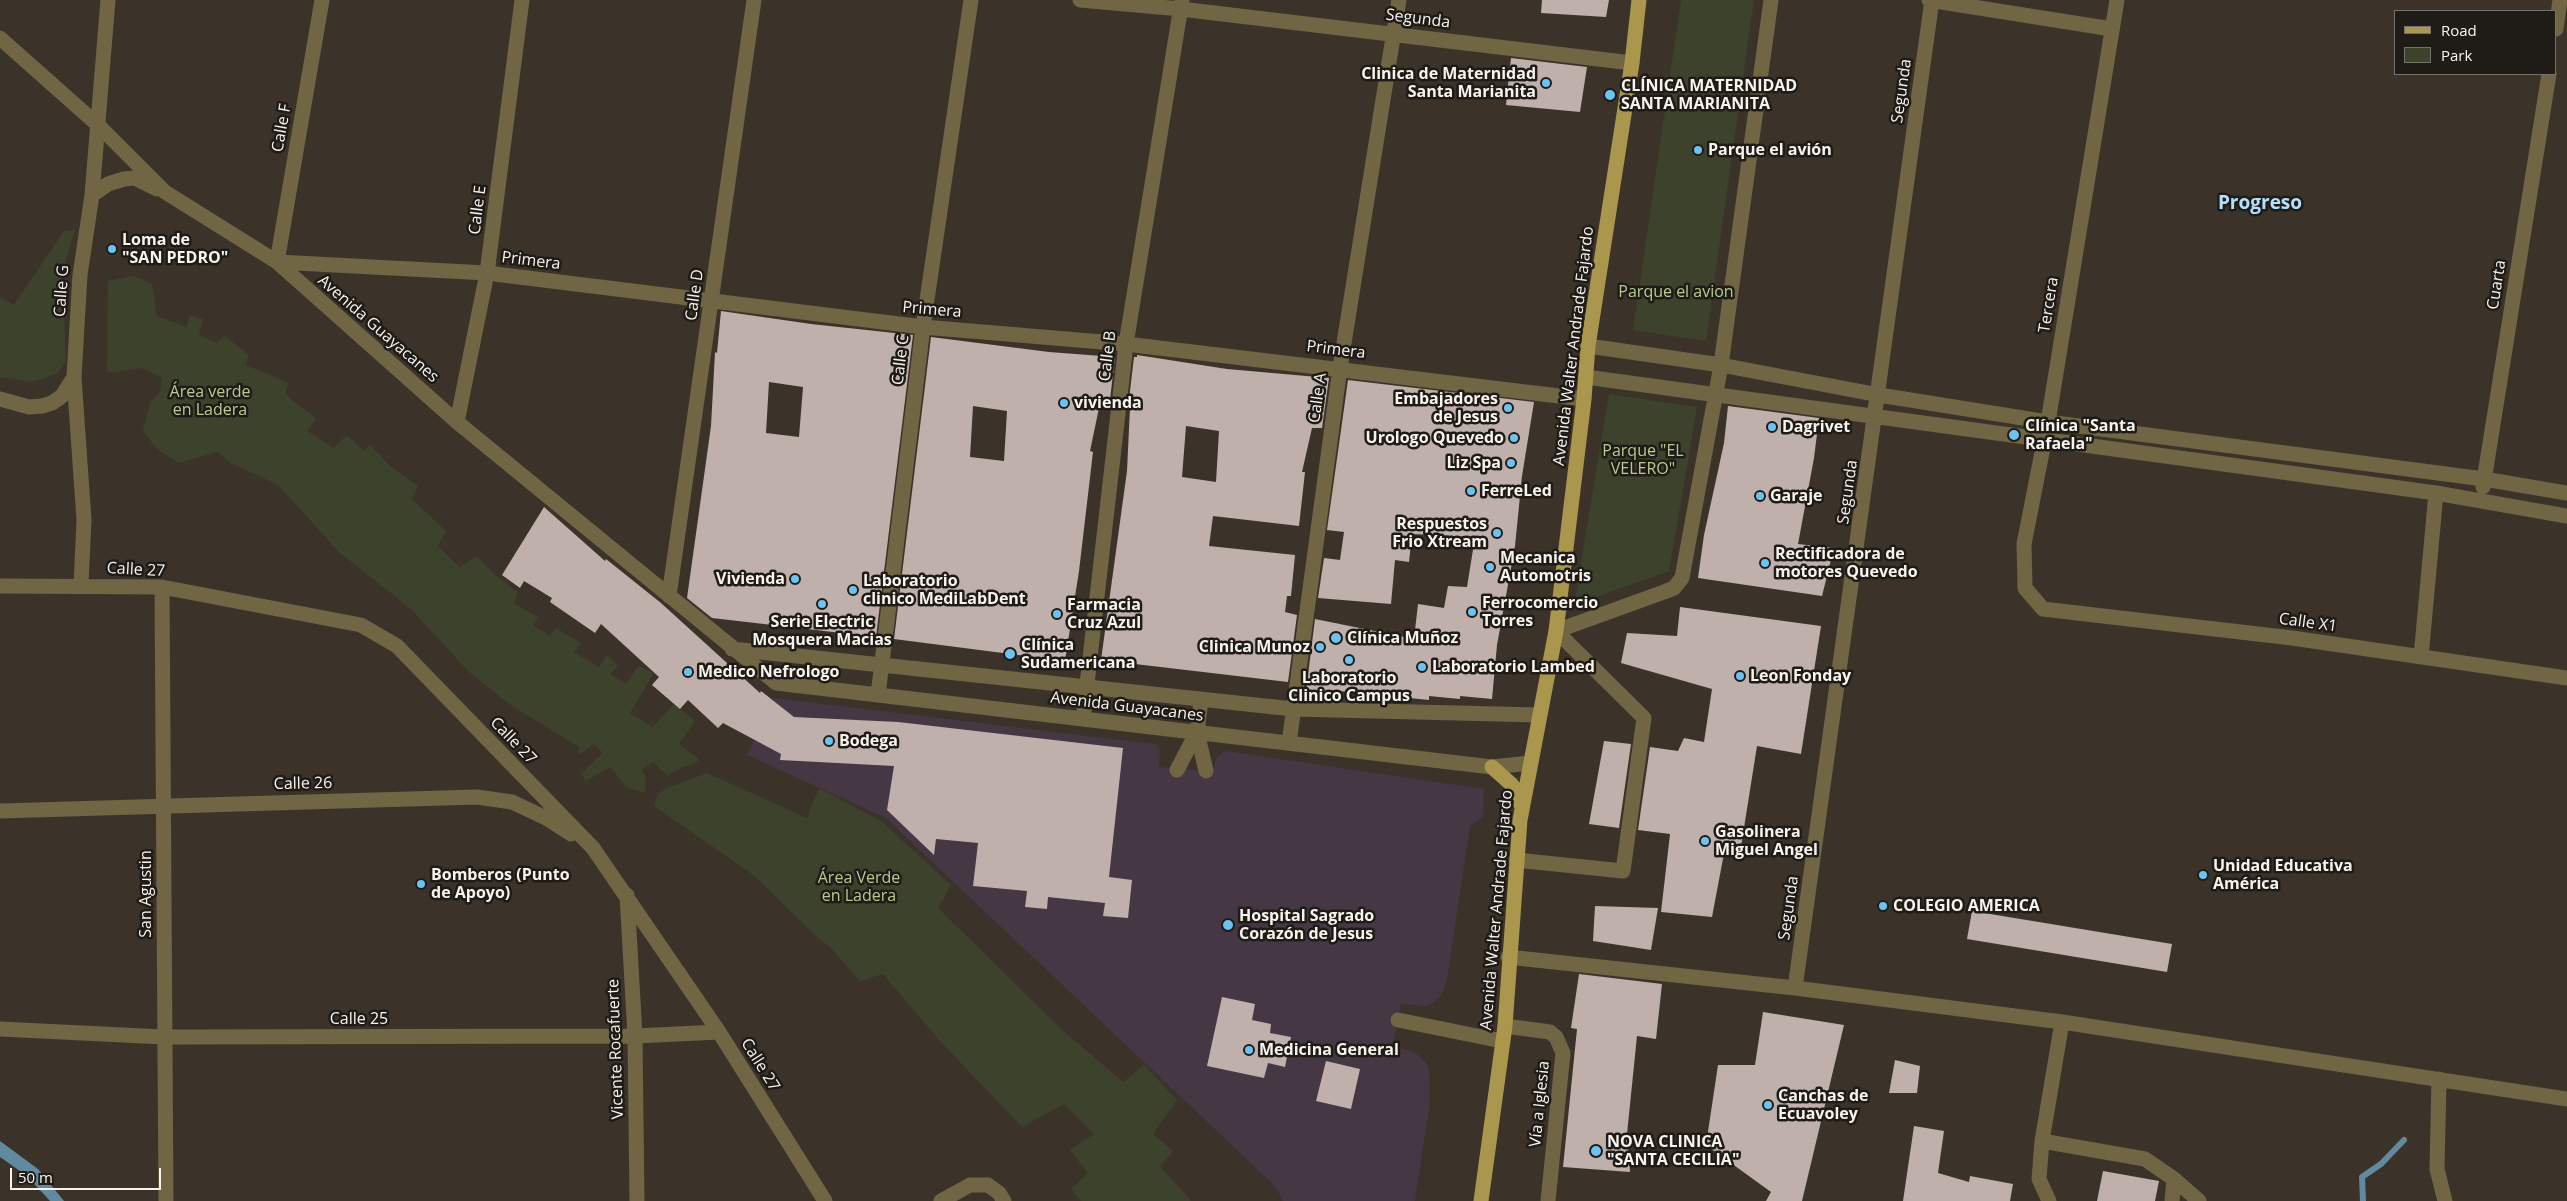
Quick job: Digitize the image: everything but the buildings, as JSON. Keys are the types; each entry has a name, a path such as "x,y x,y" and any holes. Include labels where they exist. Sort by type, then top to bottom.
{"main road":[{"name":"Avenida Walter Andrade Fajardo","path":"1482,1201 1503,1034 1520,820 1556,632 1584,398 1588,346 1632,63 1639,0"},
{"path":"1492,767 1510,784 1522,799 1520,820"}],"street":[{"name":"Calle G","path":"81,585 84,520 74,377 80,275 92,195 108,0"},
{"name":"Calle F","path":"277,262 322,0"},
{"name":"Calle E","path":"457,422 487,273 522,0"},
{"name":"Calle D","path":"669,596 754,0"},
{"name":"Calle C","path":"878,695 922,327 971,0"},
{"name":"Segunda","path":"1080,0 1181,4 1394,34 1632,63"},
{"name":"Calle A","path":"1289,743 1340,368 1399,0"},
{"path":"1516,860 1623,871 1644,718 1556,632 1674,588 1682,578 1721,365 1771,0"},
{"name":"Segunda","path":"1795,988 1879,395 1931,0"},
{"path":"1931,0 2112,29"},
{"name":"Tercera","path":"2043,610 2025,588 2024,544 2048,422 2117,0"},
{"path":"2557,22 2560,0"},
{"name":"Calle B","path":"1083,719 1126,344 1181,4"},
{"name":"Avenida Guayacanes","path":"0,38 98,125 166,192 277,262 457,422 732,649 776,683 1492,767 1530,763"},
{"name":"Cuarta","path":"2480,501 2549,75"},
{"path":"92,195 108,184 135,178 166,192"},
{"name":"Primera","path":"277,262 487,273 922,327 1126,344 1584,398"},
{"path":"1588,346 1721,365 1879,395 2048,422 2484,479 2567,493"},
{"path":"0,399 29,407 42,406 52,403 62,396 74,377"},
{"path":"1586,377 2436,493 2567,516"},
{"path":"2421,657 2436,493"},
{"name":"Calle 27","path":"0,586 81,585 162,588 361,625 397,646 593,848 719,1032 825,1201"},
{"name":"San Agustin","path":"162,588 166,1201"},
{"name":"Calle X1","path":"2043,610 2292,638 2567,678"},
{"name":"Avenida Guayacanes","path":"732,649 1293,709 1540,716"},
{"path":"1177,770 1196,732 1202,700"},
{"path":"1196,732 1206,770"},
{"name":"Calle 26","path":"0,811 163,804 477,797 512,802 546,818 593,848"},
{"name":"Vicente Rocafuerte","path":"627,895 636,1036 637,1201"},
{"path":"1508,957 1795,988 2062,1022 2567,1099"},
{"path":"1398,1020 1503,1034"},
{"path":"2049,1201 2039,1180 2042,1141 2062,1022"},
{"name":"Calle 25","path":"0,1029 164,1037 636,1036 719,1032"},
{"name":"Vía a Iglesia","path":"1503,1034 1550,1032 1556,1037 1563,1053 1548,1201"},
{"path":"2439,1080 2437,1169 2445,1201"},
{"path":"2042,1141 2145,1159 2174,1179 2199,1201"},
{"path":"2172,1201 2174,1179"},
{"path":"941,1201 970,1185 988,1185 999,1193 1004,1201"}],"shaded area":[{"name":"Hospital Sagrado Corazón de Jesus","path":"774,698 1154,744 1158,745 1160,750 1159,767 1213,772 1216,758 1225,751 1484,789 1483,817 1470,826 1447,980 1442,994 1433,1003 1426,1006 1401,1004 1393,1044 1418,1055 1427,1064 1429,1070 1430,1102 1415,1201 1283,1201 1276,1187 886,818 747,755"}],"green space":[{"name":"Parque el avion","path":"1681,0 1754,0 1706,341 1633,330"},
{"path":"75,230 62,273 66,361 57,374 32,382 0,377 0,297 14,305 64,231"},
{"name":"Área verde en Ladera","path":"133,276 152,284 157,316 186,327 190,316 203,319 199,335 217,343 225,336 249,355 246,365 289,383 285,393 316,418 308,431 333,448 347,435 364,451 370,445 390,466 418,486 412,499 446,531 438,546 459,567 477,556 493,573 518,592 514,603 539,618 533,625 550,636 556,628 581,643 574,652 599,667 607,655 618,666 610,674 626,684 638,666 654,673 630,713 653,727 674,704 695,721 679,744 700,760 667,775 653,762 641,770 646,777 645,793 626,787 611,767 586,781 581,774 603,753 594,744 579,755 579,747 509,704 468,671 412,610 339,552 278,485 229,462 218,452 178,463 157,449 143,431 150,403 160,392 162,378 142,368 107,373 108,281"},
{"name":"Parque \"EL VELERO\"","path":"1609,394 1697,407 1669,571 1574,605"},
{"name":"Área Verde en Ladera","path":"707,773 807,818 819,788 881,821 951,885 938,908 1061,1029 1123,1082 1144,1065 1177,1100 1153,1134 1173,1151 1160,1166 1191,1201 1081,1201 1071,1189 1088,1173 1070,1150 1094,1134 1064,1104 1022,1127 941,1042 883,974 860,981 830,947 816,936 752,874 654,806 658,794 667,788"}],"water":[{"path":"0,1141 38,1169 64,1201 50,1201 27,1176 0,1157"}],"waterway":[{"path":"2363,1201 2362,1177 2381,1164 2404,1140"}],"place":[{"name":"Clinica de Maternidad Santa Marianita","path":"1546,83"},
{"name":"CLÍNICA MATERNIDAD SANTA MARIANITA","path":"1610,95"},
{"name":"Parque el avión","path":"1698,150"},
{"name":"Loma de \"SAN PEDRO\"","path":"112,249"},
{"name":"vivienda","path":"1064,403"},
{"name":"Embajadores de Jesus","path":"1508,408"},
{"name":"Dagrivet","path":"1772,427"},
{"name":"Clínica \"Santa Rafaela\"","path":"2014,435"},
{"name":"Urologo Quevedo","path":"1514,438"},
{"name":"Liz Spa","path":"1511,463"},
{"name":"FerreLed","path":"1471,491"},
{"name":"Garaje","path":"1760,496"},
{"name":"Respuestos Frio Xtream","path":"1497,533"},
{"name":"Rectificadora de motores Quevedo","path":"1765,563"},
{"name":"Mecanica Automotris","path":"1490,567"},
{"name":"Vivienda","path":"795,579"},
{"name":"Laboratorio clinico MediLabDent","path":"853,590"},
{"name":"Serie Electric Mosquera Macias","path":"822,604"},
{"name":"Ferrocomercio Torres","path":"1472,612"},
{"name":"Farmacia Cruz Azul","path":"1057,614"},
{"name":"Clínica Muñoz","path":"1336,638"},
{"name":"Clinica Munoz","path":"1320,647"},
{"name":"Clínica Sudamericana","path":"1010,654"},
{"name":"Laboratorio Clinico Campus","path":"1349,660"},
{"name":"Laboratorio Lambed","path":"1422,667"},
{"name":"Medico Nefrologo","path":"688,672"},
{"name":"Leon Fonday","path":"1740,676"},
{"name":"Bodega","path":"829,741"},
{"name":"Gasolinera Miguel Angel","path":"1705,841"},
{"name":"Unidad Educativa América","path":"2203,875"},
{"name":"Bomberos (Punto de Apoyo)","path":"421,884"},
{"name":"COLEGIO AMERICA","path":"1883,906"},
{"name":"Hospital Sagrado Corazón de Jesus","path":"1228,925"},
{"name":"Medicina General","path":"1249,1050"},
{"name":"Canchas de Ecuavoley","path":"1768,1105"},
{"name":"NOVA CLINICA \"SANTA CECILIA\"","path":"1596,1151"}],"district":[{"name":"Progreso","path":"2260,204"}]}
